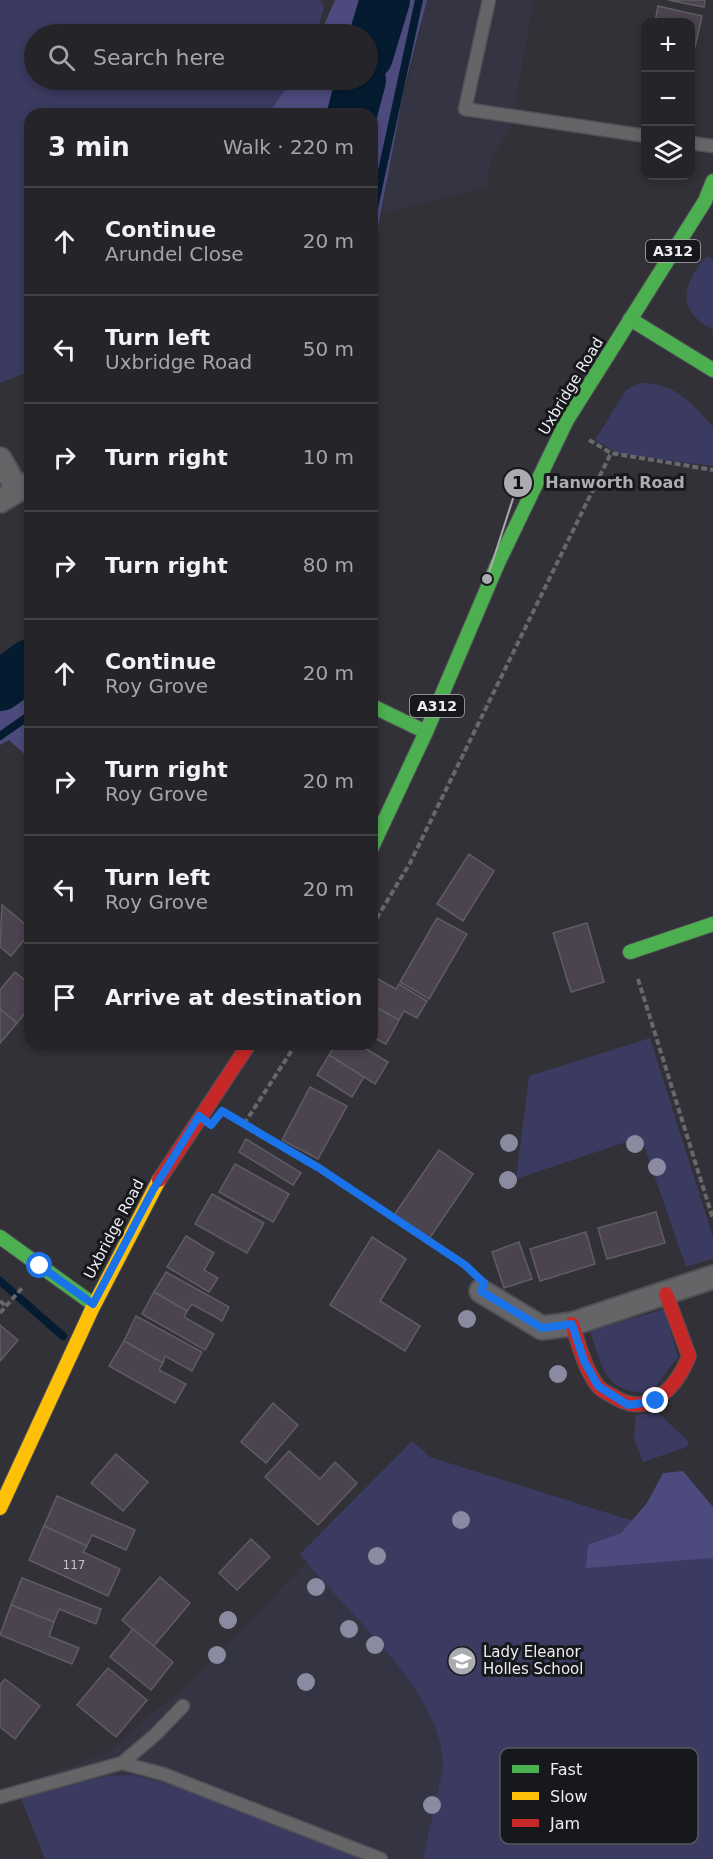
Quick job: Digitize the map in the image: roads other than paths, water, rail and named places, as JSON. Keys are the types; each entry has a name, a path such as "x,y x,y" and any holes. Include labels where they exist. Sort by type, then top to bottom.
{"main road":[{"name":"Uxbridge Road","path":"378,834 426,732 498,563 567,420 705,201 713,181"},
{"path":"705,201 713,220"},
{"path":"630,319 713,370"},
{"path":"378,709 426,732"},
{"path":"630,952 713,924"},
{"name":"Uxbridge Road","path":"0,1508 93,1304 153,1190 199,1116 245,1050"},
{"path":"0,1237 93,1304"},
{"path":"572,1324 584,1361 598,1386 628,1405 656,1401 681,1376 689,1356 666,1294"}],"street":[{"path":"0,459 16,492"},
{"path":"481,1291 542,1328 572,1324 713,1277"}],"lane":[{"path":"489,0 465,109 641,135"},
{"path":"695,144 713,146"},
{"path":"0,1797 122,1763 155,1736 183,1706"},
{"path":"122,1763 163,1774 381,1859"}],"waterway":[{"path":"378,24 385,0"},
{"path":"378,189 419,0"},
{"path":"354,108 358,90"},
{"path":"0,686 24,668"},
{"path":"0,736 24,719"},
{"path":"0,1281 63,1336"}],"place":[{"name":"Hanworth Road","path":"487,579"},
{"name":"Lady Eleanor Holles School","path":"462,1661"}]}
